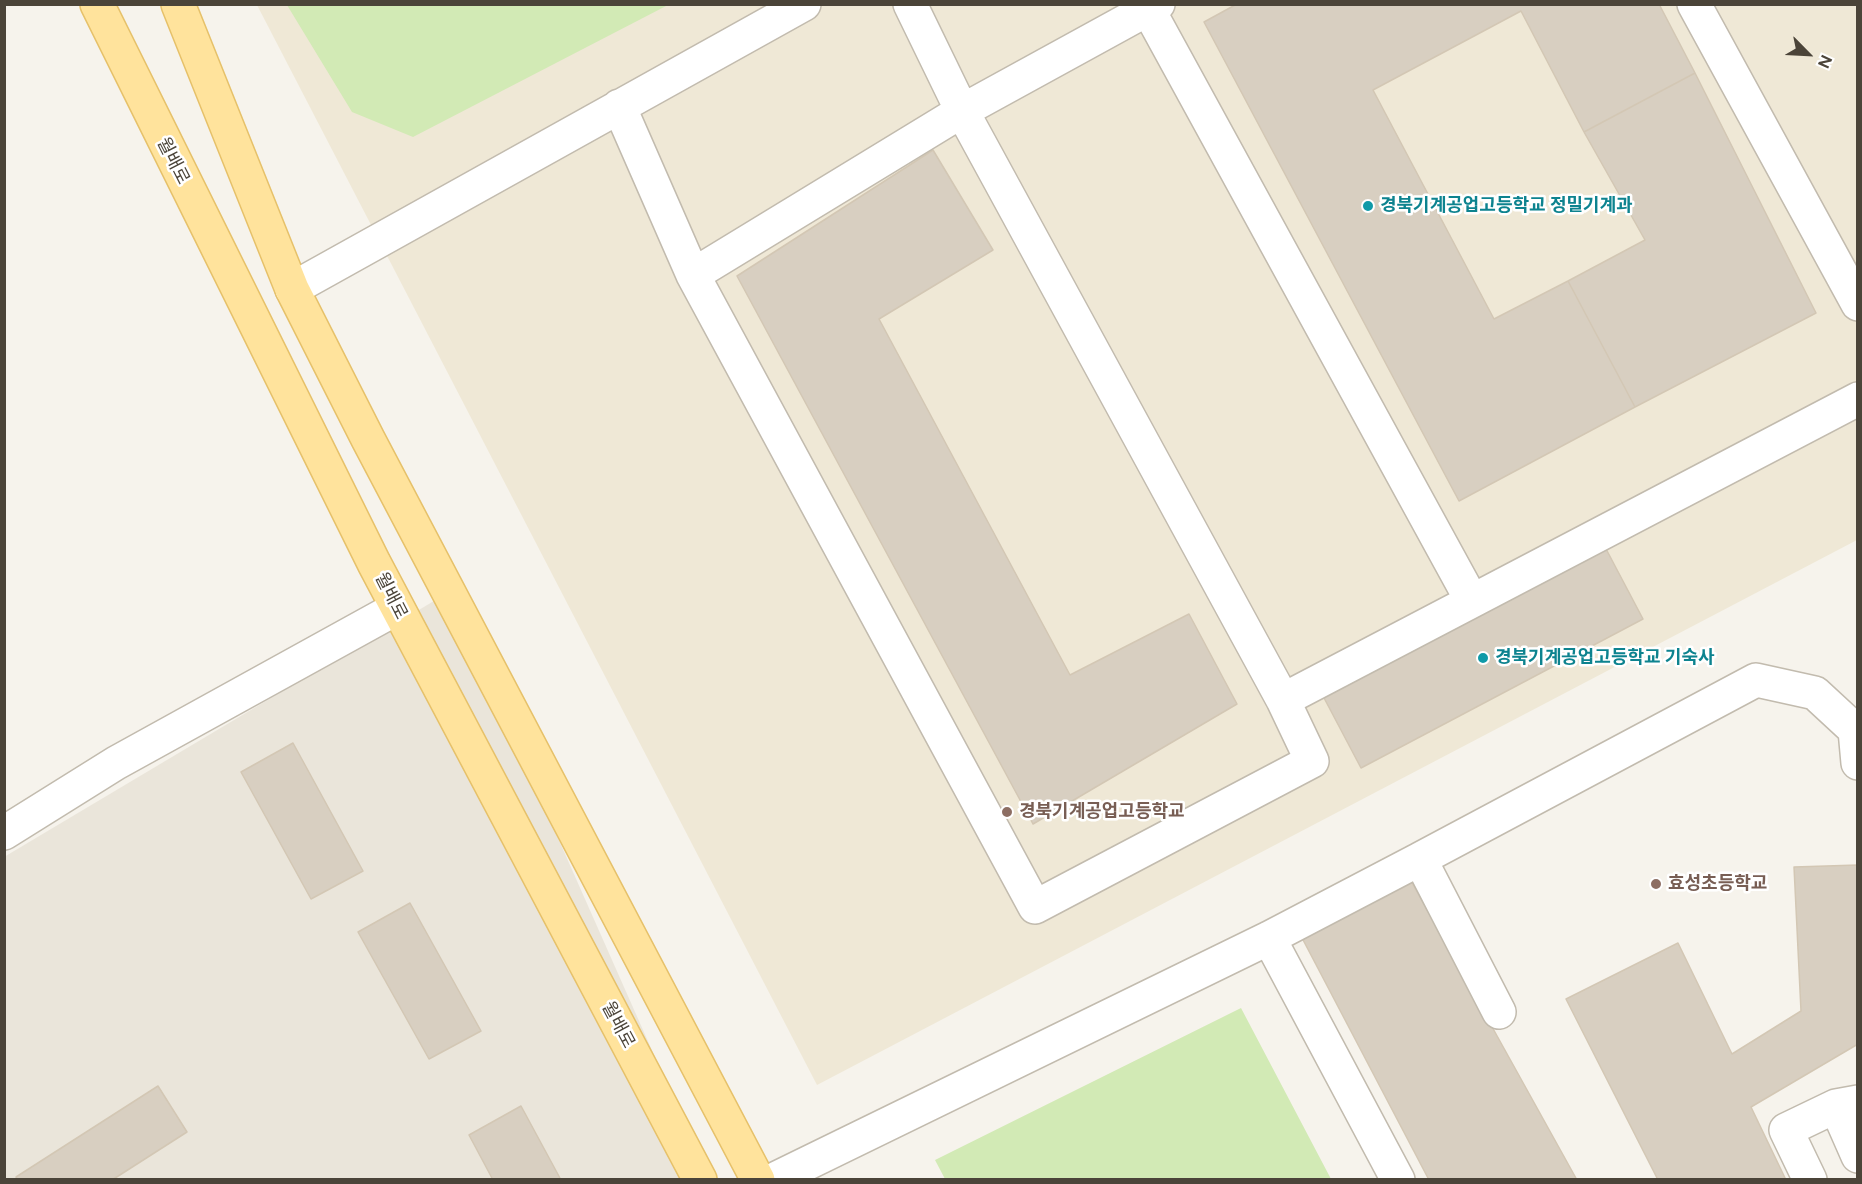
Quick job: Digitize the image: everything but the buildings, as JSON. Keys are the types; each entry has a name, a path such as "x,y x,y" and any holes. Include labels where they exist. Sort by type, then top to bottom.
{"main road":[{"name":"월배로","path":"97,4 397,608 700,1179"},
{"path":"178,4 292,289 389,480 758,1179"}],"street":[{"path":"292,289 804,4"},
{"path":"619,106 693,275 1035,908 1312,761 1283,700 962,111 910,4"},
{"path":"1694,4 1857,304"},
{"path":"693,275 962,111 1151,6 1472,602"},
{"path":"1283,700 1857,399"},
{"path":"4,833 116,763 397,608"},
{"path":"773,1179 1269,938 1756,681 1815,693 1855,730 1857,763"},
{"path":"1420,859 1499,1012"},
{"path":"1269,938 1398,1179"},
{"path":"1810,1179 1786,1130 1847,1104 1857,1155"}],"shaded area":[{"name":"경북기계공업고등학교","path":"257,5 1857,5 1857,540 817,1085"},
{"path":"449,592 709,1179 5,1179 4,857"}],"green space":[{"path":"287,5 668,5 413,137 352,112"},
{"path":"1241,1008 1331,1179 945,1179 935,1160"}],"place":[{"name":"경북기계공업고등학교 정밀기계과","path":"1368,206"},
{"name":"경북기계공업고등학교 기숙사","path":"1483,658"},
{"name":"경북기계공업고등학교","path":"1007,812"},
{"name":"효성초등학교","path":"1656,884"}]}
